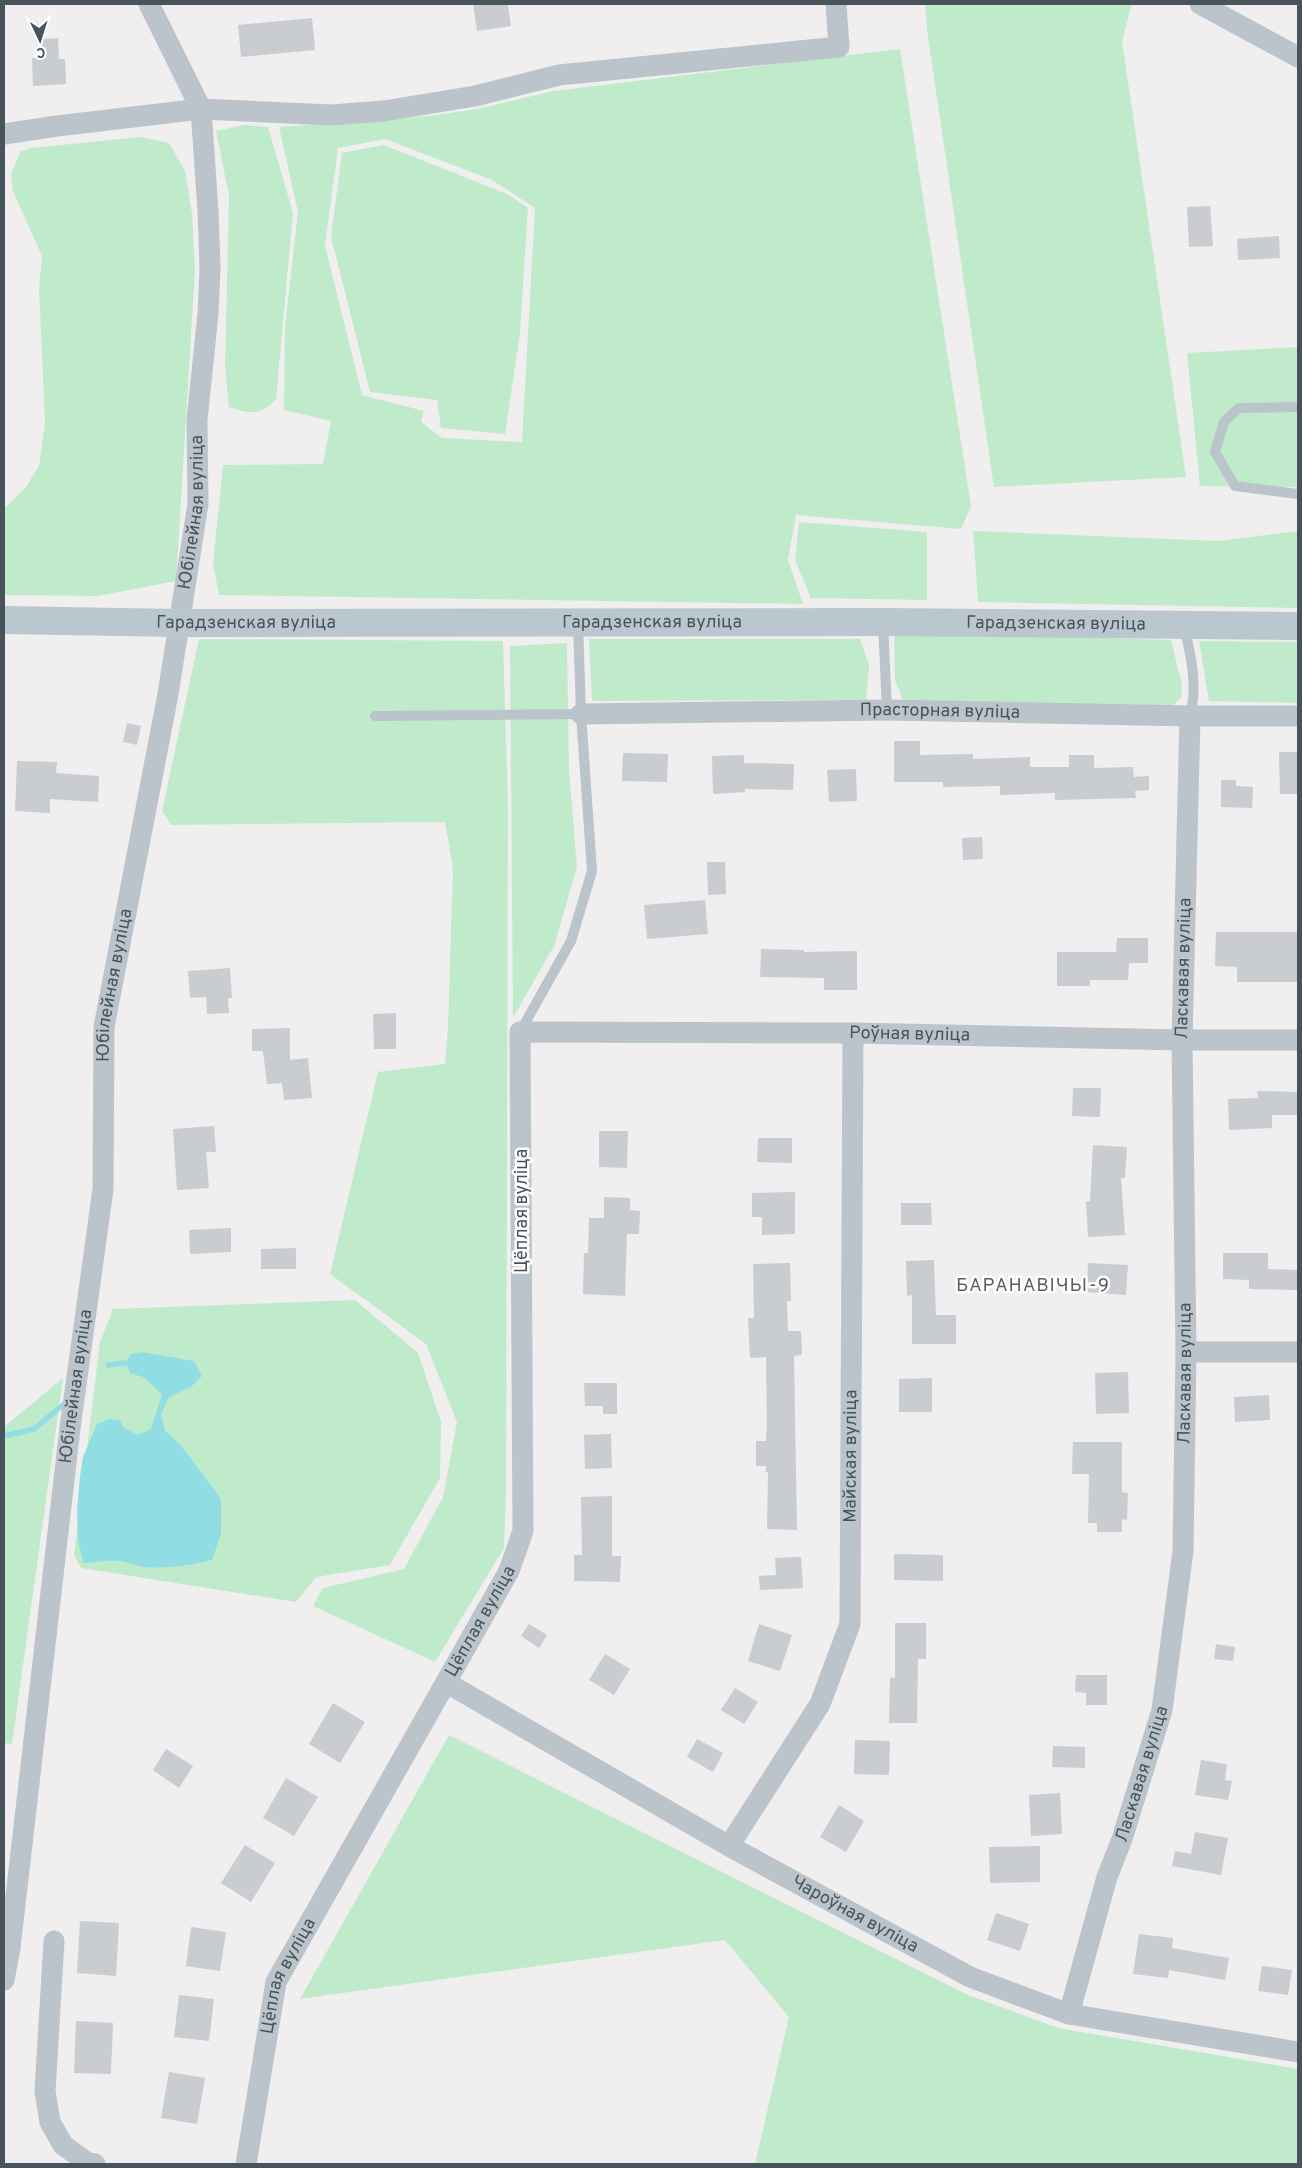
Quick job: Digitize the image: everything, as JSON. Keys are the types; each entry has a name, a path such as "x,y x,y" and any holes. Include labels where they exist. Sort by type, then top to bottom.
{"main road":[{"name":"Гарадзенская вуліца","path":"4,620 179,624 883,622 1298,626"}],"street":[{"name":"Юбілейная вуліца","path":"4,1980 10,1948 70,1428 103,1189 104,1027 168,694 198,504 197,420 208,314 210,267 201,109 149,4"},
{"path":"4,134 201,109 331,114 384,112 476,96 558,75 839,47 836,4"},
{"path":"1200,4 1298,57"},
{"name":"Прасторная вуліца","path":"581,714 886,710 1190,716 1298,716"},
{"name":"Ласкавая вуліца","path":"1069,2014 1107,1877 1122,1839 1162,1710 1183,1551 1186,1352 1182,1040 1190,716"},
{"name":"Роўная вуліца","path":"520,1032 853,1033 1182,1040 1298,1040"},
{"name":"Цёплая вуліца","path":"246,2164 276,1982 509,1571 523,1531 520,1032"},
{"name":"Майская вуліца","path":"728,1846 820,1704 850,1624 853,1033"},
{"path":"1186,1352 1298,1352"},
{"name":"Чароўная вуліца","path":"447,1683 728,1846 970,1977 1069,2014 1298,2052"},
{"path":"54,1942 45,2090 50,2122 64,2145 88,2164 95,2164"}],"lane":[{"path":"1298,407 1239,408 1224,422 1215,452 1235,486 1298,494"},
{"path":"520,1032 571,941 592,871 581,714 578,622"},
{"path":"883,622 886,710"},
{"path":"1184,625 1190,652 1194,700 1190,716"},
{"path":"375,716 581,714"}],"green space":[{"path":"925,4 1132,4 1122,41 1186,477 994,487 927,30"},
{"path":"900,49 971,506 961,529 796,515 788,560 803,604 219,595 213,563 223,465 323,464 331,421 284,410 285,326 298,212 279,127 430,116 477,109 554,91","holes":["385,139 492,180 535,208 522,442 442,438 421,422 424,411 362,395 325,245 338,148"]},
{"path":"244,125 268,127 293,213 276,399 271,405 254,412 229,407 225,367 229,196 216,131"},
{"path":"140,137 169,143 185,171 192,213 195,271 176,581 98,596 4,595 4,509 26,487 39,466 45,423 39,288 42,256 13,191 11,174 21,151 32,148"},
{"path":"384,145 507,194 528,208 520,333 505,434 441,428 437,400 370,392 331,237 342,153"},
{"path":"1298,347 1298,487 1200,486 1187,353"},
{"path":"799,522 927,532 927,600 811,598 795,560"},
{"path":"973,531 1219,541 1298,531 1298,608 978,602"},
{"path":"894,632 1171,640 1182,685 1181,698 1171,707 905,705 895,680"},
{"path":"199,639 503,641 508,807 506,1493 504,1548 435,1662 313,1606 323,1588 404,1569 443,1497 457,1422 426,1344 330,1274 378,1072 445,1064 453,869 445,822 171,825 162,811"},
{"path":"589,639 860,639 869,665 866,700 592,701"},
{"path":"1199,641 1298,642 1298,703 1209,701"},
{"path":"567,643 569,770 577,867 554,946 513,1018 510,646"},
{"path":"355,1300 418,1353 441,1422 440,1478 390,1565 316,1577 296,1602 81,1568 74,1555 100,1342 113,1309"},
{"path":"63,1378 12,1744 4,1743 4,1427"},
{"path":"449,1735 968,1995 1058,2028 1298,2069 1298,2164 755,2164 789,2017 725,1940 300,1999"}],"water":[{"path":"142,1352 194,1361 202,1376 191,1387 169,1397 161,1414 165,1431 179,1443 221,1499 221,1534 212,1560 162,1567 145,1567 115,1561 83,1563 78,1540 77,1510 80,1476 83,1457 97,1424 108,1419 120,1420 123,1427 138,1435 151,1429 162,1394 143,1377 130,1373 126,1363 131,1354"}],"building":[{"path":"473,4 508,4 511,26 477,31"},
{"path":"312,18 315,50 241,57 238,25"},
{"path":"58,38 59,59 65,59 66,84 33,86 32,58 42,58 41,39"},
{"path":"1210,206 1213,246 1189,247 1187,207"},
{"path":"1279,236 1280,258 1238,260 1237,239"},
{"path":"127,723 141,726 137,745 123,742"},
{"path":"894,741 920,741 920,755 973,754 973,759 1030,757 1030,767 1069,767 1069,755 1094,755 1094,768 1133,767 1134,777 1149,776 1149,790 1135,791 1136,798 1055,800 1055,793 1000,795 1000,786 943,787 943,782 894,782"},
{"path":"1279,752 1298,752 1298,794 1280,794"},
{"path":"623,753 668,754 667,782 622,781"},
{"path":"744,755 744,763 794,764 793,790 745,789 745,792 713,794 712,756"},
{"path":"17,761 57,762 56,773 99,776 98,802 50,799 50,813 15,811"},
{"path":"856,769 857,801 829,802 827,770"},
{"path":"1221,780 1236,780 1236,786 1253,787 1252,808 1221,807"},
{"path":"982,837 983,859 963,860 962,838"},
{"path":"707,862 725,862 726,894 708,895"},
{"path":"705,900 708,934 647,939 644,905"},
{"path":"1216,932 1298,932 1298,982 1237,982 1237,967 1215,966"},
{"path":"1117,938 1148,938 1148,963 1129,963 1128,980 1090,980 1090,986 1057,986 1057,952 1116,952"},
{"path":"761,949 804,950 804,952 857,951 857,990 824,990 824,978 760,977"},
{"path":"230,968 232,998 228,998 229,1013 207,1014 206,997 190,998 188,971"},
{"path":"396,1013 396,1049 374,1049 373,1014"},
{"path":"290,1028 290,1060 308,1058 312,1098 284,1100 282,1083 267,1084 263,1051 252,1051 252,1029"},
{"path":"1073,1088 1101,1088 1100,1117 1072,1116"},
{"path":"1257,1091 1298,1092 1298,1115 1272,1115 1272,1128 1229,1130 1228,1099 1258,1098"},
{"path":"214,1126 216,1152 206,1152 209,1188 177,1190 173,1129"},
{"path":"599,1131 628,1131 627,1168 599,1167"},
{"path":"758,1138 792,1138 792,1163 757,1162"},
{"path":"1093,1145 1127,1147 1125,1178 1121,1178 1125,1235 1088,1237 1086,1201 1090,1201"},
{"path":"795,1192 795,1234 762,1235 762,1217 752,1217 752,1193"},
{"path":"604,1197 630,1198 630,1210 640,1211 639,1234 627,1234 625,1296 583,1294 584,1253 588,1253 589,1218 604,1218"},
{"path":"901,1203 931,1203 932,1225 901,1225"},
{"path":"231,1228 231,1252 190,1254 189,1230"},
{"path":"296,1248 296,1269 261,1269 261,1249"},
{"path":"1223,1253 1268,1253 1268,1269 1298,1270 1298,1290 1249,1289 1249,1280 1223,1279"},
{"path":"934,1260 936,1315 956,1315 956,1344 912,1344 912,1295 907,1296 906,1261"},
{"path":"790,1263 791,1301 787,1301 788,1331 801,1331 802,1355 794,1356 797,1530 767,1529 768,1472 766,1472 766,1466 756,1466 756,1441 766,1441 767,1431 766,1357 750,1358 748,1318 754,1318 753,1264"},
{"path":"1088,1263 1128,1265 1126,1295 1087,1292"},
{"path":"1128,1372 1129,1413 1096,1414 1095,1373"},
{"path":"932,1378 932,1412 899,1412 899,1379"},
{"path":"584,1383 617,1383 617,1414 603,1414 603,1406 585,1406"},
{"path":"1269,1395 1270,1420 1235,1422 1234,1397"},
{"path":"611,1434 612,1468 585,1469 584,1435"},
{"path":"1073,1442 1122,1442 1122,1492 1128,1493 1127,1520 1122,1519 1122,1532 1097,1532 1097,1523 1088,1523 1089,1474 1072,1474"},
{"path":"612,1496 612,1556 621,1556 620,1582 574,1581 574,1555 582,1555 581,1497"},
{"path":"894,1554 943,1555 943,1581 894,1580"},
{"path":"801,1557 803,1588 760,1590 759,1576 776,1575 775,1558"},
{"path":"895,1623 926,1623 926,1659 918,1659 917,1723 889,1723 890,1678 895,1678"},
{"path":"529,1624 547,1635 539,1648 521,1636"},
{"path":"759,1624 792,1635 780,1671 748,1661"},
{"path":"1216,1644 1235,1647 1233,1661 1214,1659"},
{"path":"605,1654 630,1669 614,1695 589,1680"},
{"path":"1076,1675 1107,1675 1107,1705 1086,1705 1086,1693 1075,1692"},
{"path":"735,1688 758,1702 744,1724 721,1710"},
{"path":"333,1703 365,1722 340,1763 309,1744"},
{"path":"697,1739 723,1753 713,1772 687,1757"},
{"path":"855,1740 890,1741 889,1775 854,1774"},
{"path":"1053,1746 1085,1747 1085,1768 1052,1767"},
{"path":"166,1749 193,1766 179,1788 153,1770"},
{"path":"1201,1760 1227,1764 1225,1780 1232,1781 1228,1800 1195,1795"},
{"path":"286,1778 318,1797 294,1836 263,1818"},
{"path":"1060,1793 1062,1834 1031,1836 1029,1795"},
{"path":"839,1805 864,1821 846,1852 820,1837"},
{"path":"1195,1832 1228,1838 1221,1875 1172,1866 1175,1851 1191,1854"},
{"path":"245,1845 275,1863 251,1902 221,1883"},
{"path":"1040,1846 1040,1882 990,1883 989,1847"},
{"path":"996,1913 1029,1924 1020,1951 987,1940"},
{"path":"80,1921 119,1923 116,1976 77,1973"},
{"path":"191,1927 226,1932 220,1971 186,1966"},
{"path":"1139,1934 1173,1938 1172,1948 1229,1958 1225,1980 1169,1970 1168,1978 1133,1974"},
{"path":"1262,1966 1292,1970 1288,1995 1258,1991"},
{"path":"179,1995 214,1999 209,2041 174,2037"},
{"path":"76,2021 113,2023 111,2074 74,2073"},
{"path":"169,2072 205,2078 197,2124 161,2118"}],"waterway":[{"path":"108,1365 126,1363"},
{"path":"4,1436 34,1429 63,1405"}],"district":[{"name":"БАРАНАВІЧЫ-9","path":"1033,1286"}]}
